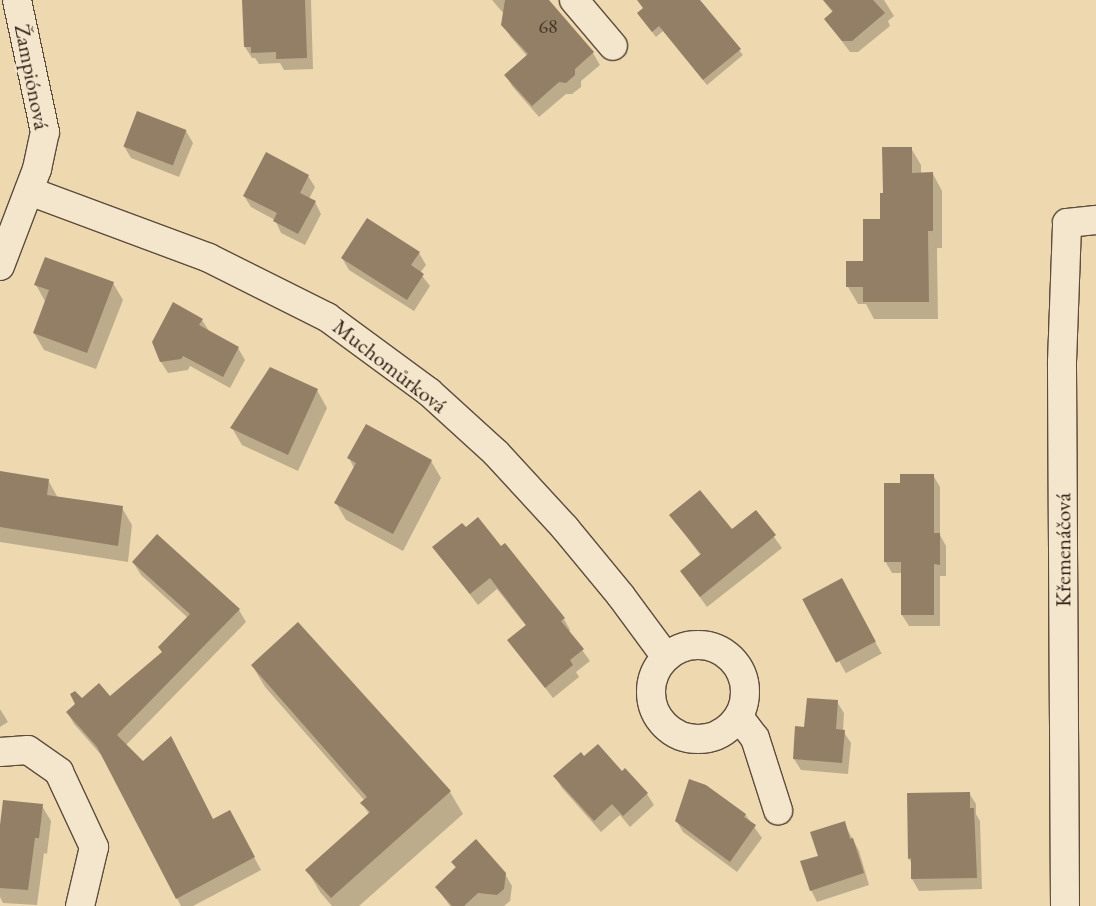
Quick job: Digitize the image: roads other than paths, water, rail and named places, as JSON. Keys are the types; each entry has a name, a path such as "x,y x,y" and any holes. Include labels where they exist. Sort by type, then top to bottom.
{"street":[{"name":"Žampiónová","path":"0,266 29,191 45,132 17,0"},
{"path":"574,0 614,46"},
{"name":"Muchomůrková","path":"29,191 209,258 326,317 429,392 496,453 565,528 621,596 666,657"},
{"name":"Křemenáčová","path":"1065,906 1062,362 1067,223 1096,220"},
{"path":"708,645 729,655 743,673 746,696 740,717 723,734 700,740 677,736 660,721 651,699 653,676 666,657 686,646 708,645"},
{"path":"740,717 755,738 778,810"},
{"path":"0,752 28,750 59,772 94,847 80,906"}]}
